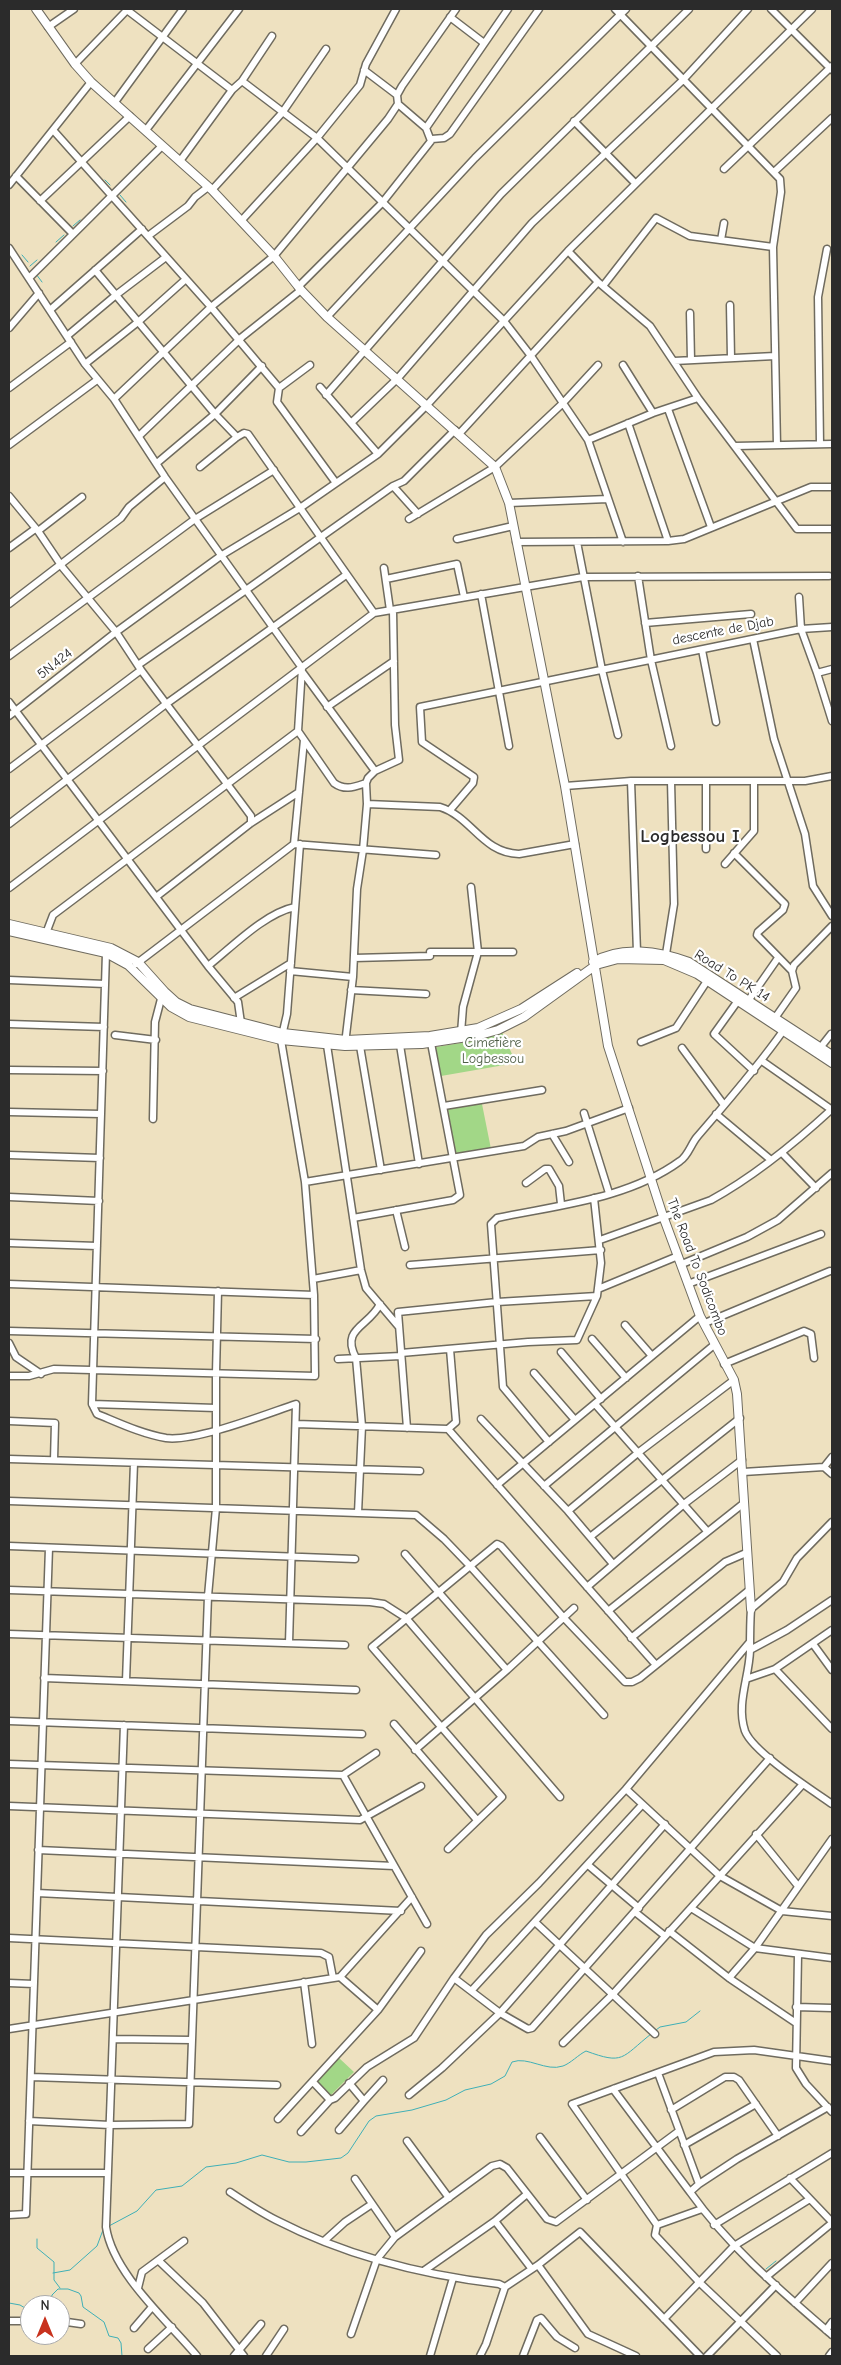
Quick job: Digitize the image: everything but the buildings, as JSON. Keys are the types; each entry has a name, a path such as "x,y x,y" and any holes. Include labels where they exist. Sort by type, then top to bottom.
{"main road":[{"path":"36,9 74,64 91,82 210,188 274,256 299,288 327,317 496,466"},
{"name":"The Road To Sodicombo","path":"496,466 509,503 565,786 596,963 608,1046 650,1179 688,1284 702,1320 734,1380 740,1418 748,1591 751,1609"},
{"path":"9,924 106,953 131,968 161,999 189,1017 326,1045 460,1033 495,1022 521,1009 596,963 608,958"},
{"path":"9,931 111,948 138,962 165,992 181,1005 282,1036 360,1046 431,1043 464,1039 512,1024 596,963"},
{"name":"Road To PK 14","path":"608,958 637,952 666,954 700,968 832,1055"},
{"name":"Road To PK 14","path":"608,958 664,960 684,967 707,980 737,1002 832,1063"}],"street":[{"path":"48,27 74,9"},
{"path":"115,102 183,9"},
{"path":"146,130 239,9"},
{"path":"241,222 318,138 360,85 364,70 396,9"},
{"path":"432,139 426,128 398,104 397,95 408,76 456,9"},
{"path":"426,128 508,9"},
{"path":"139,436 238,342 299,288 382,203 432,139 444,138 450,134 540,9"},
{"path":"615,9 780,179 781,192 773,247 777,445"},
{"path":"327,317 475,158 626,9"},
{"path":"326,395 501,194 689,9"},
{"path":"351,423 398,378 532,223 683,80 748,9"},
{"path":"724,169 831,68 771,9"},
{"name":"5N.424","path":"9,716 116,632 222,555 300,508 378,454 427,405 568,251 812,9"},
{"path":"74,64 127,10 195,64 232,90"},
{"path":"450,17 484,43"},
{"path":"180,161 232,90 242,81 272,36"},
{"path":"148,236 188,206 195,197 210,188 282,113 326,49"},
{"path":"364,70 397,95"},
{"path":"242,81 282,113 318,138 504,321 531,356 588,440 623,542"},
{"path":"9,185 91,82"},
{"path":"114,399 211,308 274,256 287,238 348,168 398,104"},
{"path":"40,201 130,116"},
{"path":"774,172 832,118"},
{"path":"574,121 635,183"},
{"path":"53,130 142,229 279,388"},
{"path":"30,278 162,146"},
{"path":"16,176 73,234"},
{"path":"9,770 140,667 393,486 404,481 457,432 600,284 654,219 658,219 682,233 773,247"},
{"path":"721,240 724,223"},
{"path":"50,310 142,229"},
{"path":"820,444 818,297 827,249"},
{"path":"9,250 30,278 85,364 114,399 165,477 222,555 327,707 375,771"},
{"path":"568,251 600,284 650,326 698,398 797,529 832,529"},
{"path":"9,388 69,339 116,295 166,257"},
{"path":"95,270 215,414 237,437"},
{"path":"85,364 138,322 186,280"},
{"path":"9,328 39,293"},
{"path":"730,305 731,358"},
{"path":"690,313 691,360"},
{"path":"674,361 775,356"},
{"path":"310,365 279,388 276,402 336,483"},
{"path":"409,519 496,466 562,404 598,365"},
{"path":"623,365 653,413"},
{"path":"157,463 215,414 262,366"},
{"path":"9,445 97,380"},
{"path":"320,387 378,454"},
{"path":"588,440 653,413 698,398"},
{"path":"668,409 711,527"},
{"path":"628,423 668,541"},
{"path":"200,467 237,437 248,434 374,613"},
{"path":"735,446 832,444"},
{"path":"9,656 195,519 274,470"},
{"path":"9,604 121,518 129,507 165,477"},
{"path":"393,486 418,514"},
{"path":"516,542 668,541 696,535 711,527 811,487 832,487"},
{"path":"9,496 61,565 116,632 166,704 251,816 251,823"},
{"path":"9,548 82,497"},
{"path":"509,503 608,499"},
{"path":"457,539 513,526"},
{"path":"577,542 602,670 618,735"},
{"path":"386,579 457,564 464,597"},
{"path":"345,1043 353,977 357,889 364,850 367,804 366,783 375,771 399,760 395,725 392,610 384,568"},
{"path":"9,824 166,704 272,626 346,575"},
{"path":"9,888 303,670 374,613 584,576 829,576"},
{"path":"638,576 651,659 670,746"},
{"path":"481,594 509,746"},
{"path":"799,597 801,629 818,673 832,721"},
{"path":"645,623 751,614"},
{"path":"450,810 473,783 474,777 422,742 420,707 801,629 832,627"},
{"name":"descente de Djab","path":"651,659 801,629"},
{"path":"753,639 774,739 805,834 813,886 832,916"},
{"path":"702,650 716,722"},
{"path":"327,707 394,661"},
{"path":"818,673 832,669"},
{"path":"303,670 298,731 334,783 340,788 348,788 366,783"},
{"path":"9,702 97,821 234,998 240,1007 241,1023"},
{"path":"45,936 53,915 298,731"},
{"path":"9,1376 41,1374 54,1369 94,1369 315,1376 314,1294 305,1182 282,1036 287,1014 291,963 299,792 304,740"},
{"path":"565,786 631,781 805,781 832,776"},
{"path":"631,781 637,952"},
{"path":"666,954 674,904 671,781"},
{"path":"706,781 706,849"},
{"path":"724,864 754,831 754,781"},
{"path":"156,898 251,823 299,792"},
{"path":"367,804 440,807 450,810 500,852 519,854 576,844"},
{"path":"131,968 297,844 436,855"},
{"path":"734,853 784,904 783,910 757,935 792,971"},
{"path":"460,1033 462,1007 478,952 470,887"},
{"path":"208,966 269,918 283,909 295,907"},
{"path":"775,1018 796,988 792,971 794,965 832,926"},
{"path":"354,958 513,952"},
{"path":"106,953 92,1404 97,1414 168,1438 215,1430 296,1404 288,1643"},
{"path":"748,1001 778,958"},
{"path":"234,998 291,963"},
{"path":"290,972 353,977"},
{"path":"9,980 105,984"},
{"path":"641,1042 676,1028 707,980"},
{"path":"351,990 426,994"},
{"path":"153,1119 155,1022 161,999"},
{"path":"737,1002 714,1034 754,1071"},
{"path":"9,1024 104,1026"},
{"path":"549,1442 503,1387 493,1258 491,1224 493,1220 594,1198 650,1179 682,1160 693,1142 754,1071 783,1031"},
{"path":"820,1048 831,1034"},
{"path":"115,1035 156,1040"},
{"path":"353,1218 458,1198 460,1195 431,1043"},
{"path":"326,1045 361,1270 366,1288 399,1328"},
{"path":"400,1045 419,1164"},
{"path":"360,1046 381,1170"},
{"path":"682,1048 724,1105"},
{"path":"600,1240 711,1200 736,1186 782,1153 832,1109 762,1061"},
{"path":"9,1070 102,1071"},
{"path":"444,1106 542,1090"},
{"path":"305,1182 524,1146 538,1137 587,1123 629,1108"},
{"path":"9,1112 101,1114"},
{"path":"584,1113 609,1193"},
{"path":"716,1114 771,1160"},
{"path":"552,1134 569,1162"},
{"path":"782,1153 816,1188"},
{"path":"9,1155 100,1158"},
{"path":"526,1182 549,1170 559,1186 561,1204"},
{"path":"682,1264 747,1237 778,1220 832,1173"},
{"path":"9,1197 98,1201"},
{"path":"338,1359 500,1344 577,1340 597,1296 598,1289 601,1250 594,1198"},
{"path":"396,1210 405,1247"},
{"path":"688,1284 821,1234"},
{"path":"9,1243 97,1246"},
{"path":"410,1265 601,1250"},
{"path":"598,1289 678,1256"},
{"path":"313,1279 361,1270"},
{"path":"496,1485 652,1356 702,1320 830,1271"},
{"path":"9,1284 314,1294"},
{"path":"29,2121 110,2125 189,2124 204,1684 208,1596 216,1508 215,1430 218,1291"},
{"path":"407,1428 398,1312 496,1302 597,1296"},
{"path":"358,1513 362,1426 356,1358 351,1342 353,1333 376,1312 380,1304"},
{"path":"625,1325 652,1356"},
{"path":"9,1331 217,1338 316,1339"},
{"path":"724,1364 804,1331 811,1334 814,1358"},
{"path":"592,1339 626,1378"},
{"path":"9,1343 16,1357 41,1374"},
{"path":"544,1486 714,1345"},
{"path":"296,1424 448,1429 456,1422 450,1349"},
{"path":"561,1352 601,1399"},
{"path":"534,1373 575,1420"},
{"path":"568,1511 639,1452 734,1380"},
{"path":"92,1404 216,1408"},
{"path":"594,1404 639,1452 707,1531"},
{"path":"590,1537 740,1418"},
{"path":"482,1419 522,1464 568,1511 613,1564"},
{"path":"9,1421 55,1423 54,1460"},
{"path":"448,1429 656,1665"},
{"path":"824,1467 832,1457"},
{"path":"9,1459 420,1471"},
{"path":"587,1587 684,1504 742,1460"},
{"path":"126,1681 134,1463"},
{"path":"743,1472 824,1467 832,1474"},
{"path":"9,1501 416,1515 444,1539 470,1566 604,1715"},
{"path":"608,1611 744,1503"},
{"path":"832,1522 797,1558 783,1582 751,1609 742,1708 745,1731 751,1742 803,1784 832,1804"},
{"path":"448,1849 502,1797 372,1647 494,1545 501,1546 564,1618 625,1682 632,1682 640,1678 748,1591"},
{"path":"9,1546 355,1559"},
{"path":"9,2215 26,2214 49,1548"},
{"path":"631,1638 725,1562 746,1553"},
{"path":"405,1554 507,1670"},
{"path":"9,1590 384,1604 406,1618 560,1796"},
{"path":"301,2132 330,2100 335,2098 367,2067 414,2038 454,1978 486,1935 539,1883 626,1790 749,1647 787,1630 832,1600"},
{"path":"415,1750 507,1670 574,1608"},
{"path":"746,1678 774,1669 832,1630"},
{"path":"9,1634 345,1645"},
{"path":"813,1644 832,1670"},
{"path":"774,1669 832,1729"},
{"path":"44,1678 356,1690"},
{"path":"9,1721 362,1734"},
{"path":"394,1724 477,1820"},
{"path":"124,1726 107,2232 118,2261 152,2307 197,2356"},
{"path":"9,1764 343,1775 376,1753"},
{"path":"454,1978 500,2013 528,2029 532,2028 770,1758"},
{"path":"343,1775 427,1924"},
{"path":"563,2043 613,1994 803,1784"},
{"path":"9,1806 360,1820 421,1786"},
{"path":"626,1790 641,1806 692,1848 720,1876 782,1911 832,1916"},
{"path":"472,1990 641,1806"},
{"path":"409,2095 442,2068 500,2013 664,1824"},
{"path":"756,1834 798,1886"},
{"path":"729,1978 755,1948 832,1838"},
{"path":"38,1850 394,1866"},
{"path":"588,1865 612,1885 637,1910 667,1934 796,2023"},
{"path":"37,1893 401,1911"},
{"path":"9,2029 336,1977 401,1911 412,1897"},
{"path":"691,1908 755,1948 832,1958"},
{"path":"535,1922 655,2034"},
{"path":"9,1938 324,1954 330,1960 336,1977 378,2010"},
{"path":"278,2119 378,2010 421,1951"},
{"path":"690,2192 699,2184 778,2136 830,2109 798,2072 795,2055 798,1955"},
{"path":"304,1982 312,2044"},
{"path":"9,1983 34,1984"},
{"path":"796,2008 832,2008"},
{"path":"113,2039 192,2040"},
{"path":"777,2356 700,2283 655,2235 657,2225 572,2104 714,2052 754,2050 832,2061"},
{"path":"658,2073 670,2110 699,2184"},
{"path":"670,2110 729,2076 739,2080 778,2136"},
{"path":"31,2078 111,2082 277,2085"},
{"path":"339,2130 383,2080"},
{"path":"313,2082 330,2100"},
{"path":"349,2083 364,2101"},
{"path":"613,2090 714,2224 766,2277 832,2335"},
{"path":"684,2144 756,2104"},
{"path":"351,2334 377,2259 395,2237 496,2164 507,2168 547,2219 556,2222 679,2131"},
{"path":"540,2137 587,2200"},
{"path":"407,2142 449,2198"},
{"path":"714,2224 832,2153"},
{"path":"9,2173 108,2173"},
{"path":"766,2277 832,2222 790,2178"},
{"path":"355,2179 395,2237"},
{"path":"230,2192 274,2219 324,2241 377,2259 453,2278 499,2284 505,2287"},
{"path":"425,2270 495,2221 528,2194"},
{"path":"664,2319 734,2246 810,2199"},
{"path":"324,2241 344,2222 372,2204"},
{"path":"657,2225 702,2209"},
{"path":"495,2221 531,2268"},
{"path":"480,2356 486,2344 505,2287 531,2268 538,2266 578,2232 582,2232 700,2356"},
{"path":"138,2288 140,2274 184,2241"},
{"path":"159,2260 203,2303 242,2354"},
{"path":"795,2303 832,2263"},
{"path":"538,2266 588,2334 636,2356"},
{"path":"430,2356 453,2278"},
{"path":"707,2356 776,2285"},
{"path":"134,2328 152,2307"},
{"path":"523,2356 536,2320 541,2318 557,2337 574,2348"},
{"path":"70,2322 81,2324"},
{"path":"826,2330 832,2322"},
{"path":"234,2356 242,2354 261,2324"},
{"path":"148,2349 172,2327"},
{"path":"266,2356 284,2329"},
{"path":"829,2356 832,2352"}],"green space":[{"name":"Cimetière Logbessou","path":"502,1032 516,1063 441,1076 434,1054 437,1054 436,1047 473,1041"},
{"path":"481,1099 491,1149 457,1153 455,1151 447,1104"},
{"path":"339,2058 354,2072 329,2097 315,2082"}],"waterway":[{"path":"105,180 110,185"},
{"path":"120,195 126,202"},
{"path":"73,226 80,220"},
{"path":"56,242 64,235"},
{"path":"22,255 28,262"},
{"path":"12,259 16,265"},
{"path":"30,266 37,260"},
{"path":"36,274 42,282"},
{"path":"656,2030 660,2027 686,2022 700,2011"},
{"path":"109,2226 137,2211 156,2190 182,2186 206,2167 236,2163 262,2155 289,2162 341,2158 348,2153 369,2121 376,2116 412,2110 446,2100 465,2090 491,2084 505,2076 512,2062 524,2061 557,2067 566,2065 586,2051 608,2058 622,2057 651,2034"},
{"path":"53,2273 70,2270 97,2246 103,2230"},
{"path":"37,2239 37,2248 54,2262 54,2280 60,2288"},
{"path":"766,2269 776,2261"},
{"path":"52,2295 58,2289 68,2289 79,2293 83,2307 104,2322 109,2336 118,2338 121,2343 122,2356"},
{"path":"9,2303 20,2305"},
{"path":"826,2323 831,2319"}],"district":[{"name":"Logbessou I","path":"690,837"}]}
